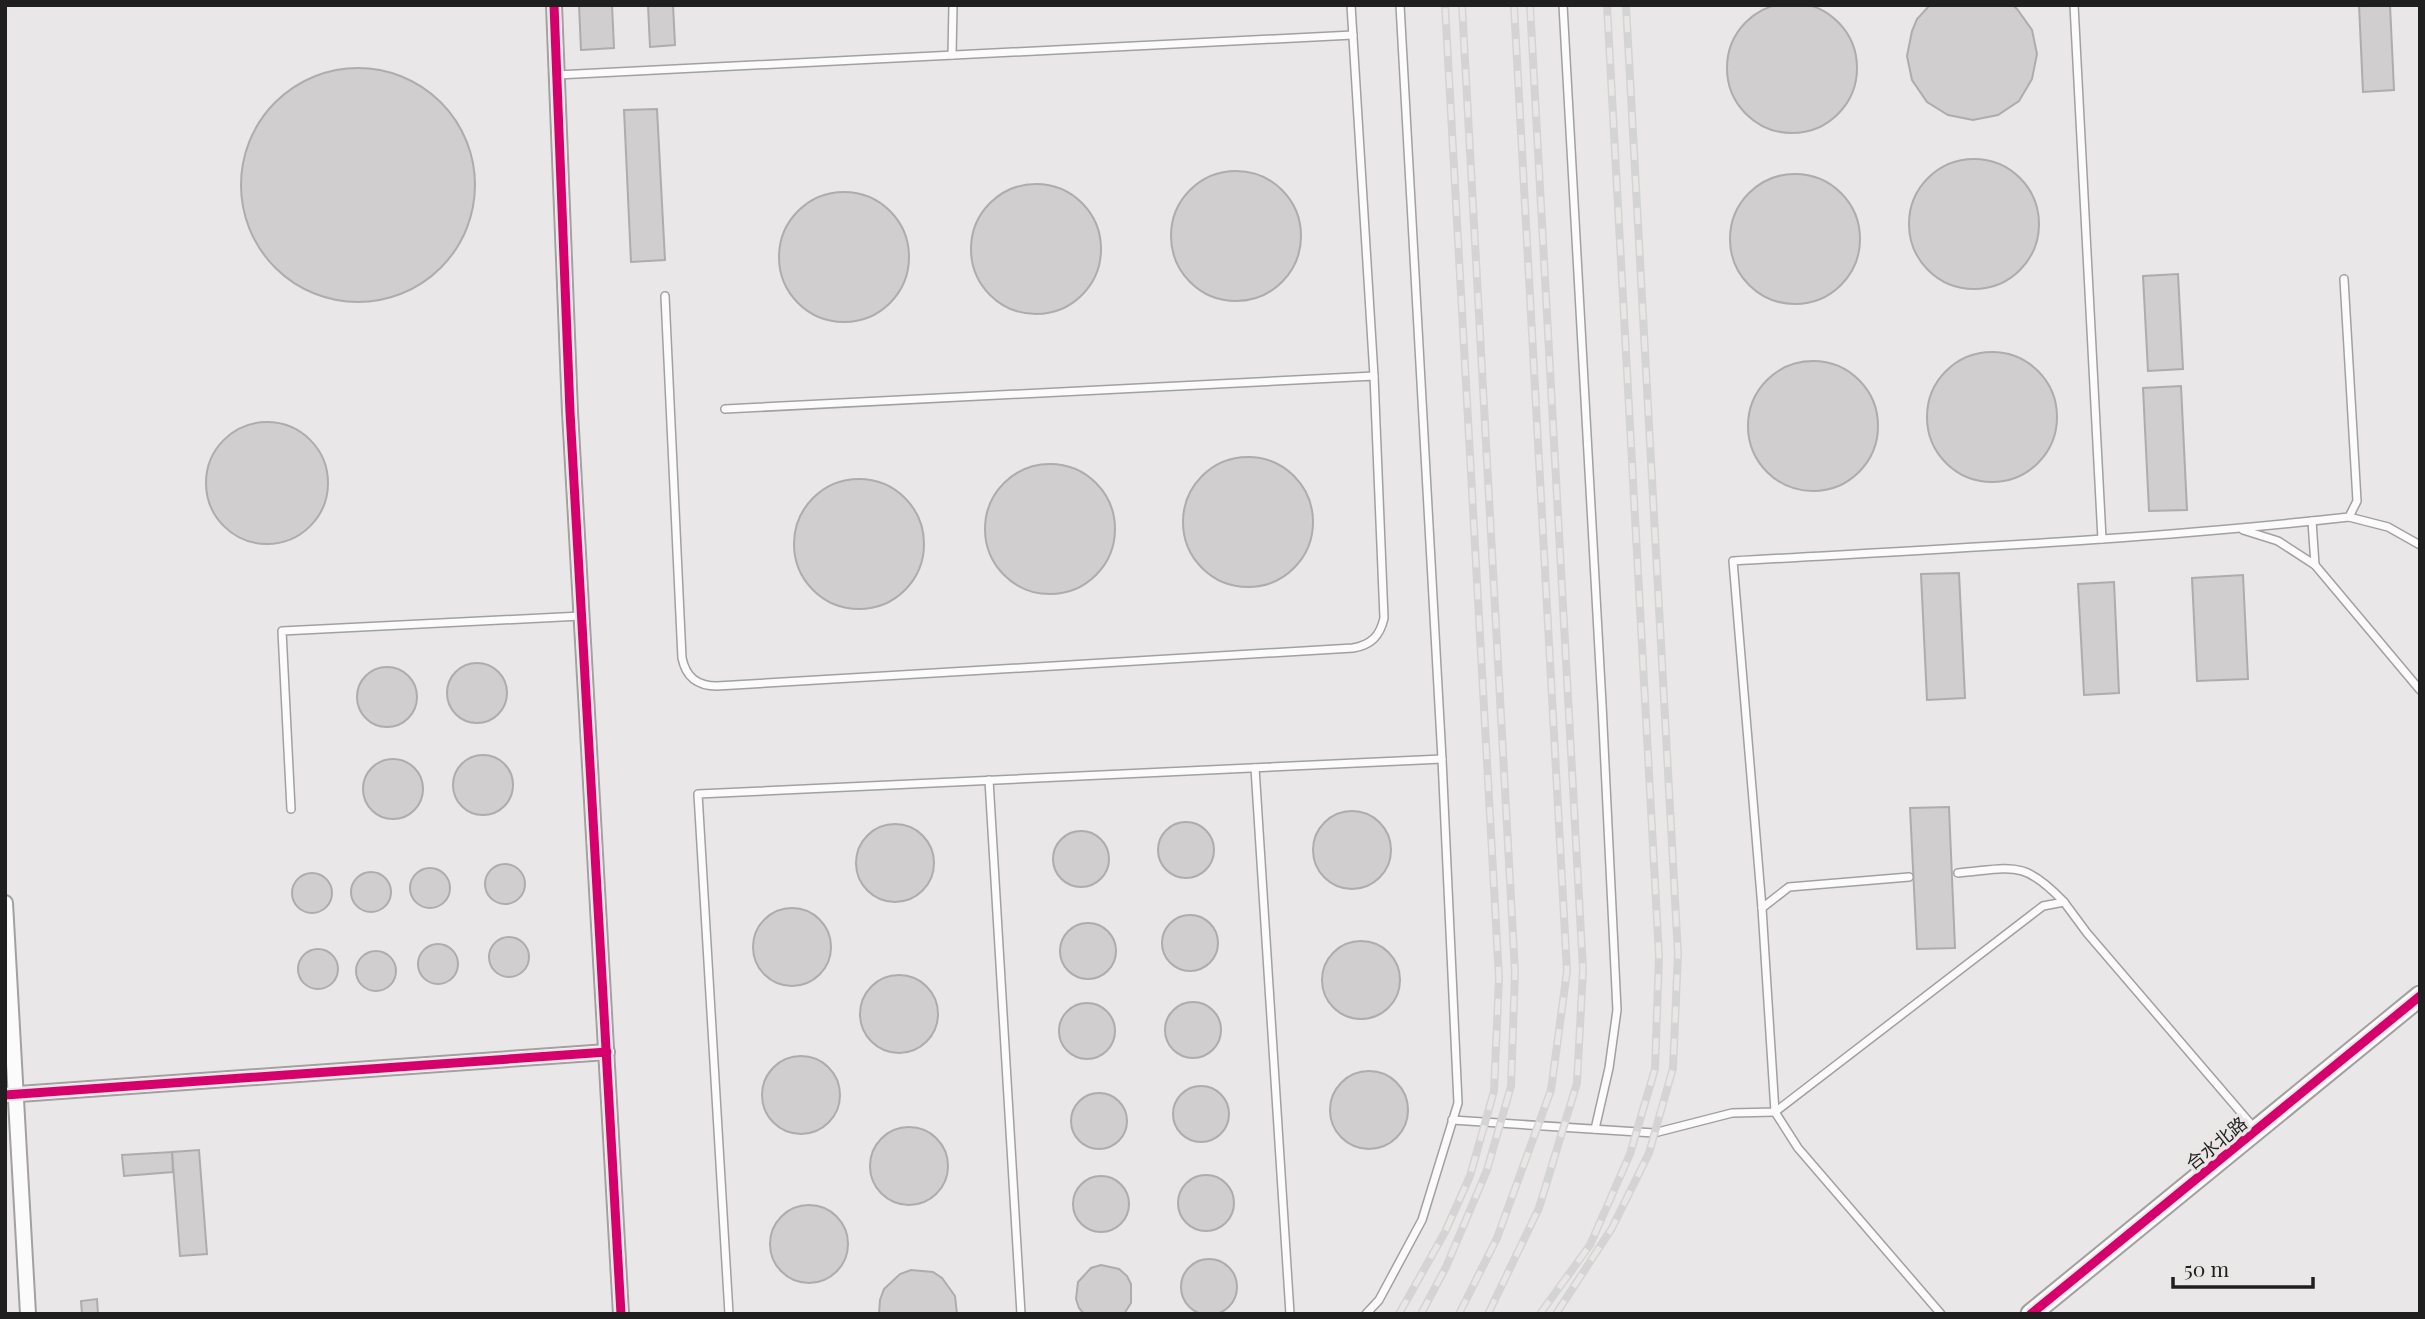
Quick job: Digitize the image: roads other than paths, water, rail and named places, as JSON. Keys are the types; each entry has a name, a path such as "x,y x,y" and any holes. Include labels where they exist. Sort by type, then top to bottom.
{"street":[{"path":"554,5 570,412 621,1314"},
{"path":"5,903 10,1094 28,1314"},
{"name":"合水北路","path":"2031,1314 2420,996"},
{"path":"10,1094 607,1052"}],"lane":[{"path":"952,55 953,5"},
{"path":"664,296 682,658 689,676 697,683 707,686 1363,647 1378,636 1384,618 1374,376 1351,5"},
{"path":"1366,1314 1379,1300 1422,1220 1458,1103 1442,760 1399,5"},
{"path":"1563,5 1617,1010 1609,1068 1595,1129"},
{"path":"2074,5 2102,539"},
{"path":"557,75 1353,35"},
{"path":"2344,279 2357,501 2349,517"},
{"path":"725,410 1374,376"},
{"path":"1941,1314 1798,1148 1775,1112 1762,908 1733,561 2102,539 2349,517 2388,527 2420,545"},
{"path":"2312,521 2315,565"},
{"path":"2239,528 2277,541 2315,565 2420,691"},
{"path":"292,809 282,631 582,616"},
{"path":"729,1314 698,794 1442,760"},
{"path":"1255,768 1290,1314"},
{"path":"989,780 1021,1314"},
{"path":"1958,873 2016,867 2043,880 2257,1131"},
{"path":"1762,908 1790,887 1909,877"},
{"path":"1452,1120 1654,1133 1732,1113 1775,1112 2043,906 2064,902"}],"railway":[{"path":"1399,1314 1445,1232 1470,1176 1494,1091 1499,978 1445,5"},
{"path":"1421,1314 1446,1267 1487,1170 1511,1086 1515,972 1462,5"},
{"path":"1459,1314 1497,1238 1551,1090 1567,971 1514,5"},
{"path":"1488,1314 1539,1208 1577,1083 1583,970 1530,5"},
{"path":"1540,1314 1590,1245 1630,1154 1655,1069 1659,956 1607,5"},
{"path":"1556,1314 1612,1228 1649,1153 1673,1068 1678,954 1626,5"}]}
